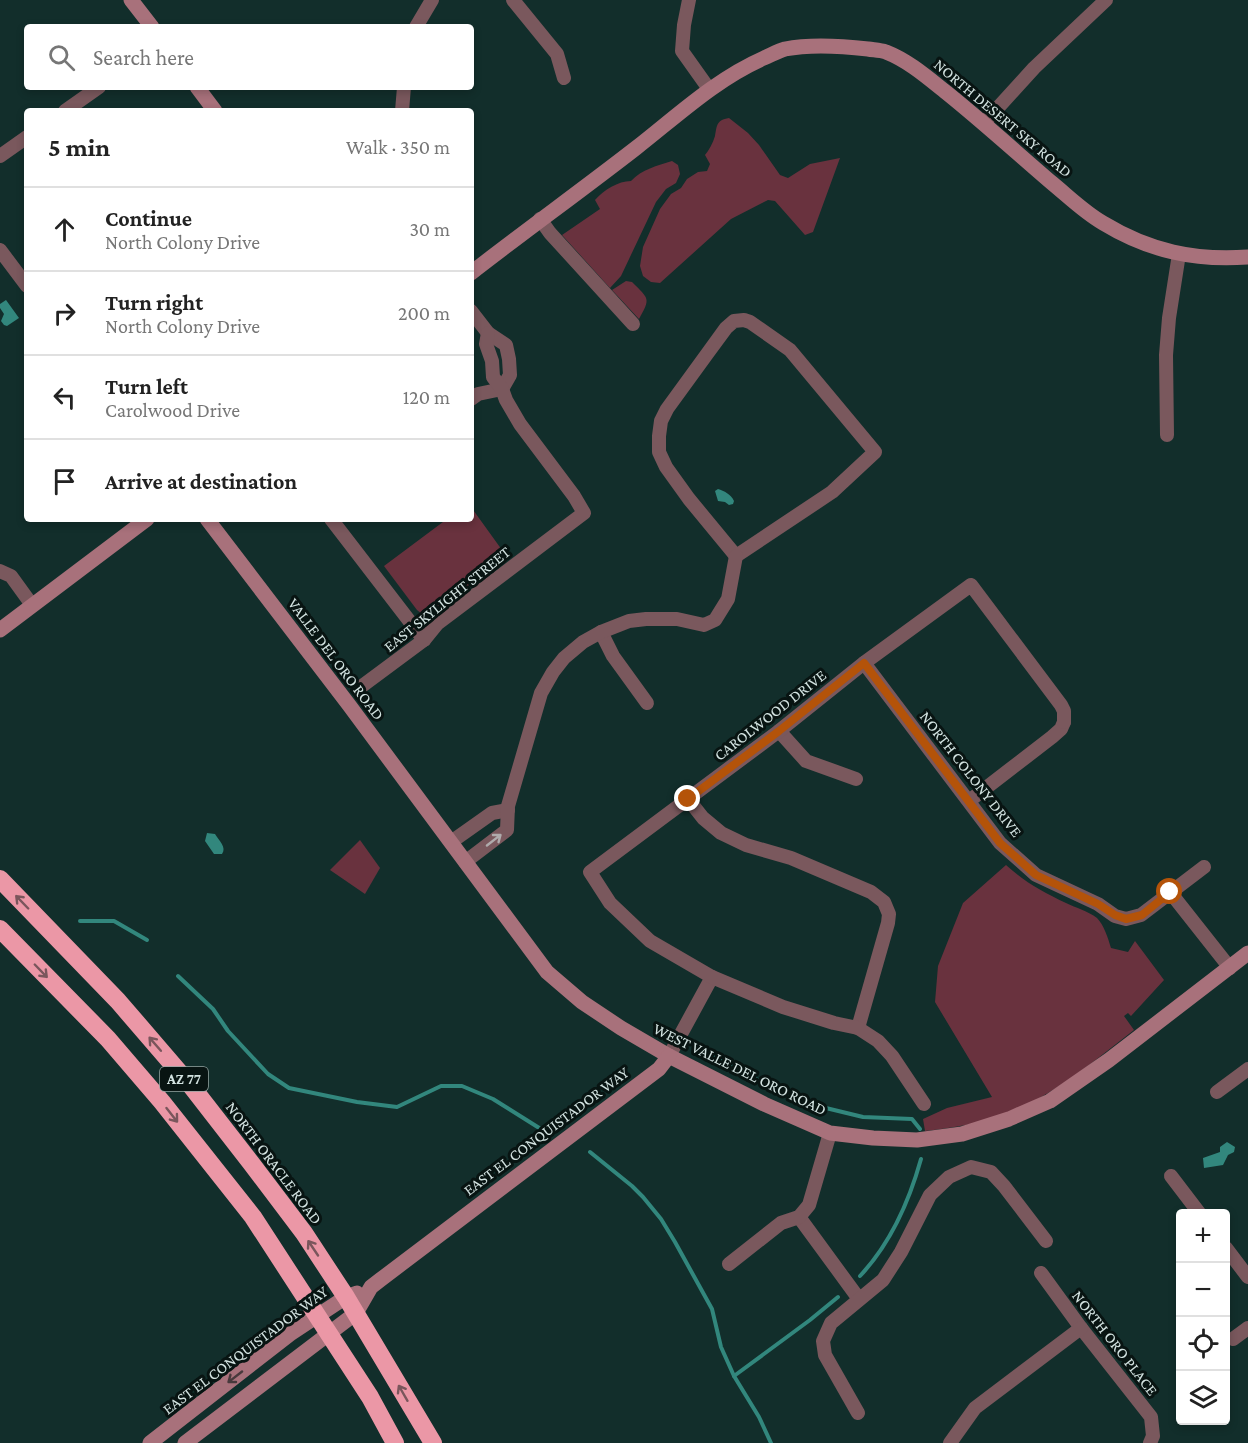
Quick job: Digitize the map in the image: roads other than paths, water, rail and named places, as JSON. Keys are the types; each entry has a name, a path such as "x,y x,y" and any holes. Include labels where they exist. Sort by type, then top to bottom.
{"highway":[{"name":"NORTH ORACLE ROAD","path":"0,879 118,1001 192,1087 304,1233 356,1313 433,1443"},
{"name":"AZ 77","path":"0,929 108,1039 162,1102 253,1217 370,1397 395,1443"}],"street":[{"path":"131,0 150,24"},
{"path":"418,24 432,0"},
{"path":"513,0 557,54 564,78"},
{"path":"689,0 682,51 709,89"},
{"path":"984,123 1034,68 1106,0"},
{"name":"NORTH DESERT SKY ROAD","path":"474,271 635,149 709,89 750,64 784,50 819,46 855,47 885,52 918,70 984,123 1081,207 1125,235 1150,246 1199,258 1248,257"},
{"path":"68,108 95,90"},
{"path":"198,90 212,108"},
{"path":"402,108 404,90"},
{"path":"0,156 24,139"},
{"path":"534,224 550,233 633,324"},
{"path":"0,250 24,282"},
{"path":"1167,435 1168,327 1179,254"},
{"path":"474,315 488,333 506,345 510,375 502,389 474,397"},
{"path":"465,862 507,830 508,810 541,693 564,658 583,642 629,621 678,619 704,625 715,620 728,599 736,556 832,492 875,452 790,350 744,320 734,321 726,328 693,372 667,409 661,421 659,436 660,452 666,467 736,556"},
{"name":"EAST SKYLIGHT STREET","path":"358,689 424,640 437,624 584,513 574,496 520,424 502,389"},
{"path":"0,630 143,522"},
{"name":"VALLE DEL ORO ROAD","path":"209,522 436,823"},
{"path":"333,522 424,640"},
{"path":"0,571 11,576 32,605"},
{"name":"CAROLWOOD DRIVE","path":"712,977 650,941 610,903 590,872 779,731 864,663 971,585 1060,705 1067,723 969,801"},
{"path":"601,632 613,656 647,703"},
{"name":"NORTH COLONY DRIVE","path":"864,663 1000,843 1036,875 1130,922 1204,867"},
{"path":"779,731 806,761 856,779"},
{"path":"688,799 703,818 720,833 746,845 791,858 871,892 892,907 858,1028"},
{"path":"451,842 492,813 508,810"},
{"name":"WEST VALLE DEL ORO ROAD","path":"436,823 547,972 582,1002 669,1056 830,1134 917,1140 962,1134 1009,1119 1050,1101 1109,1060 1248,953"},
{"path":"1170,892 1230,968"},
{"path":"712,977 783,1007 858,1028 878,1041 892,1056 924,1104"},
{"name":"EAST EL CONQUISTADOR WAY","path":"150,1443 290,1334 346,1297 371,1287 658,1069 669,1056 712,977"},
{"path":"1217,1092 1248,1069"},
{"path":"729,1264 781,1222 799,1217 809,1205 830,1134"},
{"path":"858,1413 825,1355 823,1341 831,1323 883,1280 901,1252 930,1195 949,1177 971,1167 991,1172 1046,1241"},
{"path":"1171,1176 1196,1209"},
{"path":"799,1217 859,1299"},
{"path":"1230,1253 1248,1278"},
{"name":"NORTH ORO PLACE","path":"1041,1273 1151,1417 1151,1440"},
{"path":"175,1424 187,1442 356,1313 371,1287"},
{"path":"950,1443 975,1408 1082,1328"},
{"path":"1233,1339 1248,1328"}],"waterway":[{"path":"80,921 114,921 147,940"},
{"path":"178,976 213,1009 228,1031 268,1074 289,1088 357,1102 397,1107 441,1086 462,1086 493,1099 544,1131"},
{"path":"710,1054 797,1101 863,1117 912,1119 920,1129"},
{"path":"590,1152 632,1186 661,1219 712,1309 721,1347 734,1376 759,1417 771,1443"},
{"path":"860,1276 881,1250 898,1221 921,1159"},
{"path":"734,1376 838,1297"}]}
